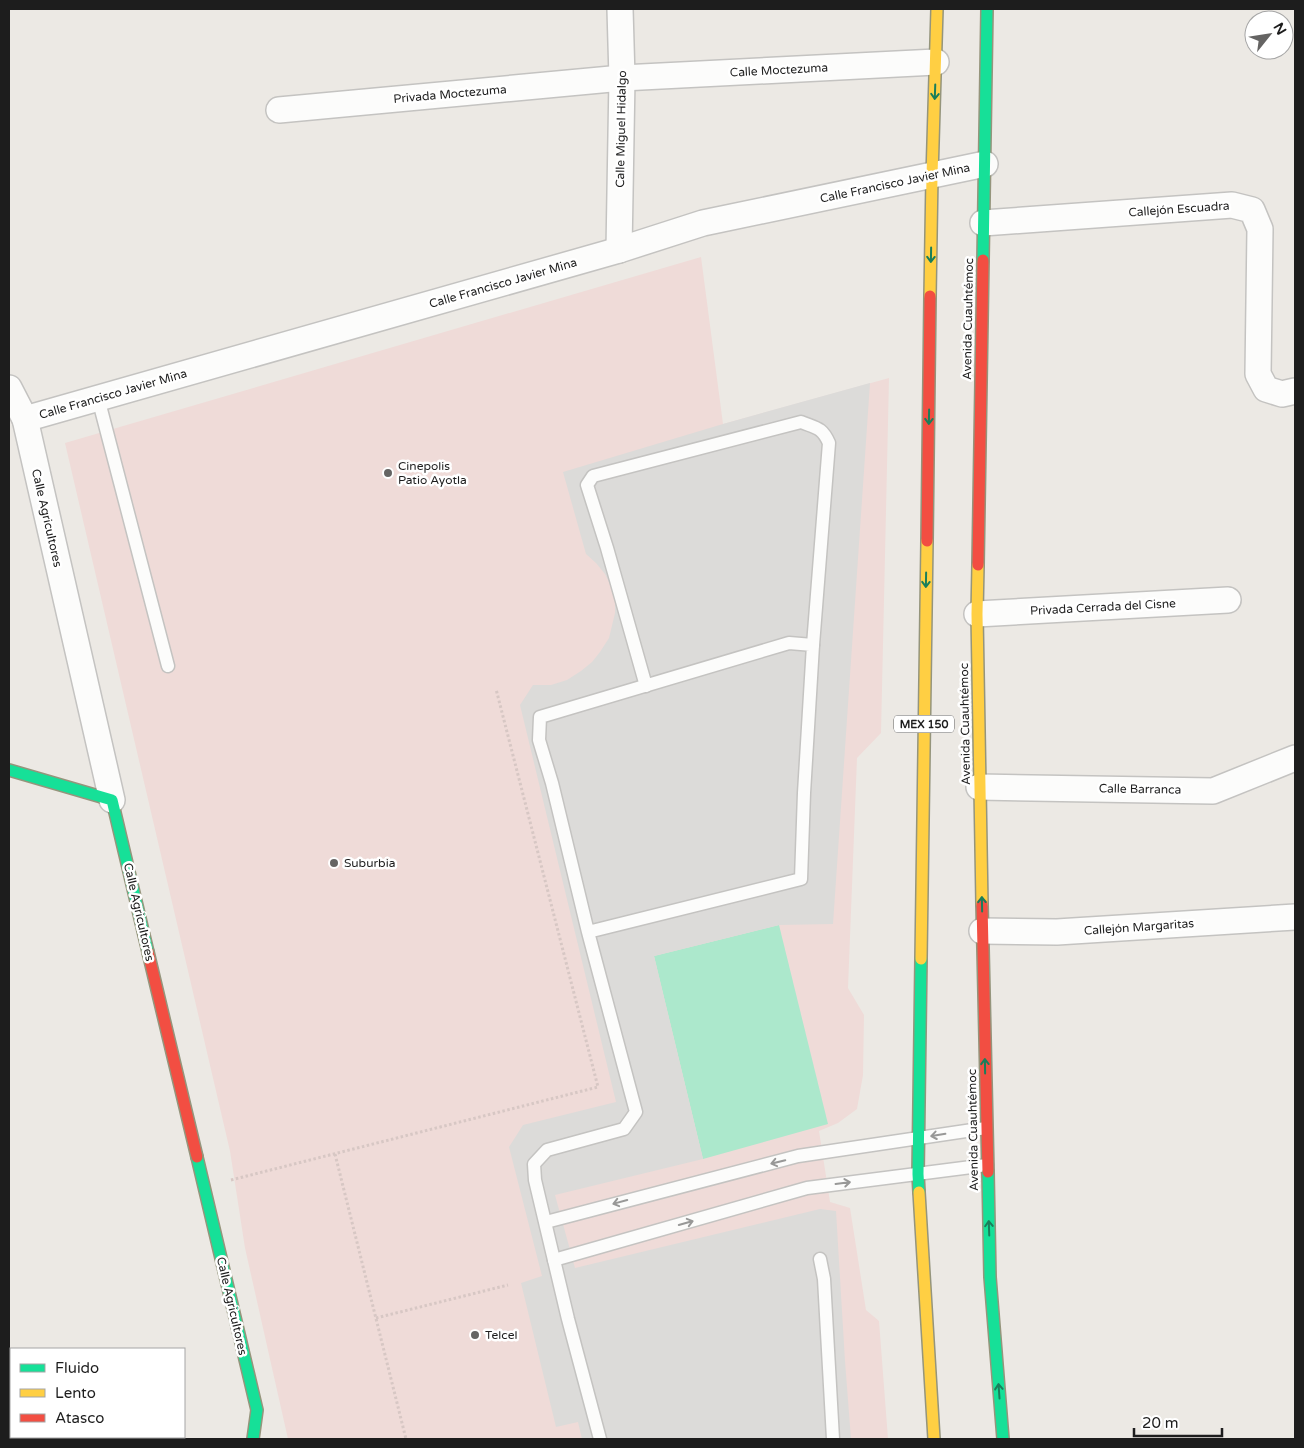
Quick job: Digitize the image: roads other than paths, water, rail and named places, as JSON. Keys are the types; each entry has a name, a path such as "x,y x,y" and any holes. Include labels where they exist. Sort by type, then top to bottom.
{"main road":[{"name":"MEX 150","path":"934,1439 918,1174 918,1138 932,176 937,9"},
{"name":"Avenida Cuauhtémoc","path":"987,9 978,614 979,787 990,1277 1003,1439"},
{"path":"9,770 112,800"},
{"name":"Calle Agricultores","path":"112,800 257,1410 253,1439"}],"street":[{"name":"Calle Miguel Hidalgo","path":"619,250 622,78 620,9"},
{"name":"Calle Moctezuma","path":"622,78 936,62"},
{"name":"Privada Moctezuma","path":"279,110 622,78"},
{"name":"Calle Francisco Javier Mina","path":"25,419 619,250 702,223 985,164"},
{"name":"Callejón Escuadra","path":"983,223 1232,205 1252,210 1260,229 1258,374 1266,389 1282,394 1295,391"},
{"name":"Calle Agricultores","path":"9,388 25,419 112,800"},
{"name":"Privada Cerrada del Cisne","path":"978,614 1228,600"},
{"name":"Calle Barranca","path":"979,787 1213,790 1295,758"},
{"name":"Callejón Margaritas","path":"982,931 1057,932 1295,918"}],"lane":[{"path":"98,398 168,666"},
{"path":"588,932 801,879 813,645 829,444 821,429 800,422 593,476 587,485 646,686"},
{"path":"600,1439 568,1319 535,1180 534,1164 547,1150 624,1129 636,1112 588,932 552,783 539,740 540,718 788,643 813,645"},
{"path":"546,1222 798,1156 986,1128"},
{"path":"554,1260 807,1188 987,1165"},
{"path":"820,1259 824,1279 833,1439"}],"place":[{"name":"Cinepolis Patio Ayotla","path":"388,473"},
{"name":"Suburbia","path":"334,863"},
{"name":"Telcel","path":"475,1335"}]}
